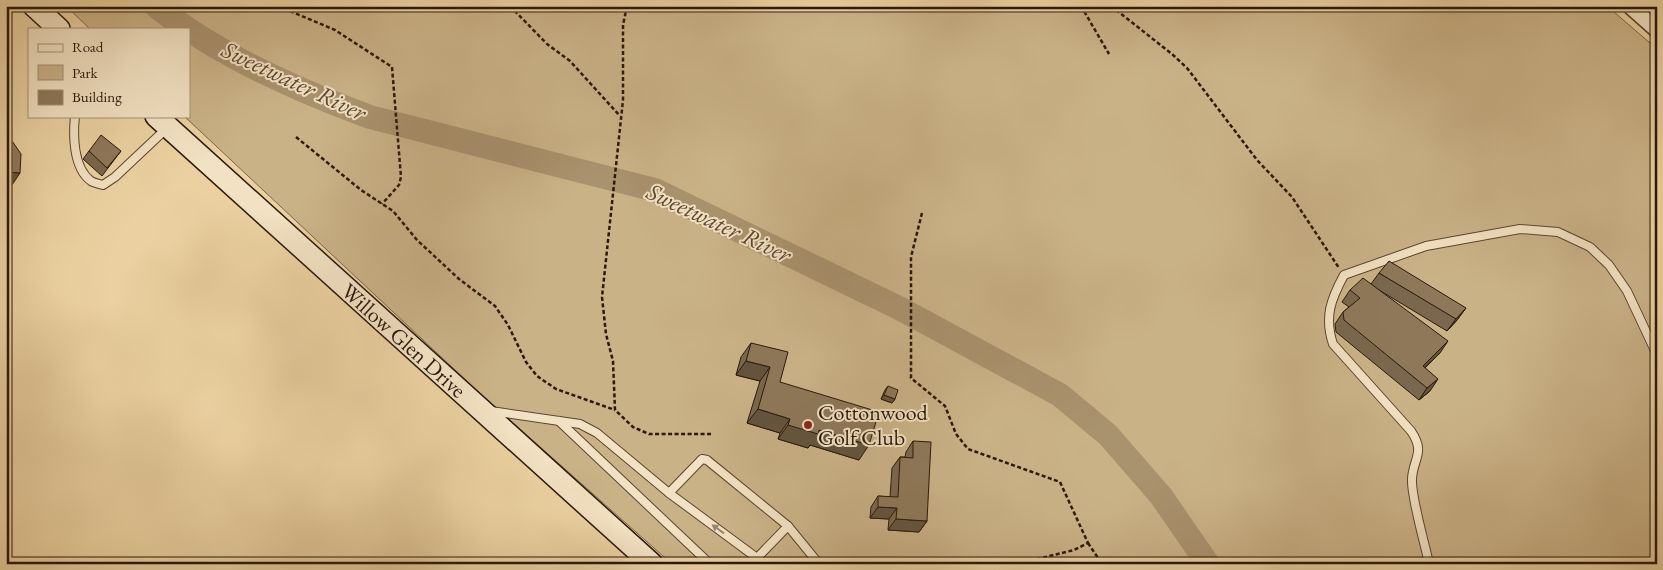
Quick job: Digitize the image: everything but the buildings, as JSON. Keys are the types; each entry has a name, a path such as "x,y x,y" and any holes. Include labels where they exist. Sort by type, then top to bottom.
{"main road":[{"path":"34,6 58,28"},
{"name":"Willow Glen Drive","path":"162,122 652,564"}],"street":[{"path":"1630,6 1657,30"}],"lane":[{"path":"75,118 73,131 81,168 91,181 103,185 115,177 162,122"},
{"path":"1429,564 1412,483 1419,456 1418,442 1411,431 1333,344 1329,334 1329,306 1344,275 1426,246 1520,229 1558,232 1590,247 1609,265 1627,291 1657,355"},
{"path":"481,410 580,424 597,433 669,494 759,561 788,526"},
{"path":"559,421 710,564"},
{"path":"669,494 702,459 707,460 788,526 819,564"}],"path":[{"path":"278,6 335,30 392,67 401,178 399,185 382,204"},
{"path":"510,6 547,44 570,61 620,116"},
{"path":"615,410 613,361 606,334 602,297 606,242 623,100 623,25 628,6"},
{"path":"1081,6 1110,54"},
{"path":"1111,6 1188,68 1257,160 1292,197 1344,275"},
{"path":"296,137 360,190 393,211 417,240 459,279 495,306 508,325 526,362 537,376 556,389 615,410 633,427 649,434 711,434"},
{"path":"922,213 910,256 909,364 911,378 945,406 956,434 968,448 1060,482 1088,544 1102,564"},
{"path":"1017,564 1074,550 1088,544"}],"green space":[{"name":"Cottonwood Golf Club","path":"66,6 1607,6 1657,49 1657,564 672,564 486,399 186,118 190,118 190,28 89,28"}],"waterway":[{"name":"Sweetwater River","path":"156,6 186,28"},
{"name":"Sweetwater River","path":"190,30 231,55 287,83 370,117 655,190 899,308 1060,395 1108,435 1161,496 1208,564"}],"place":[{"name":"Cottonwood Golf Club","path":"808,425"}]}
